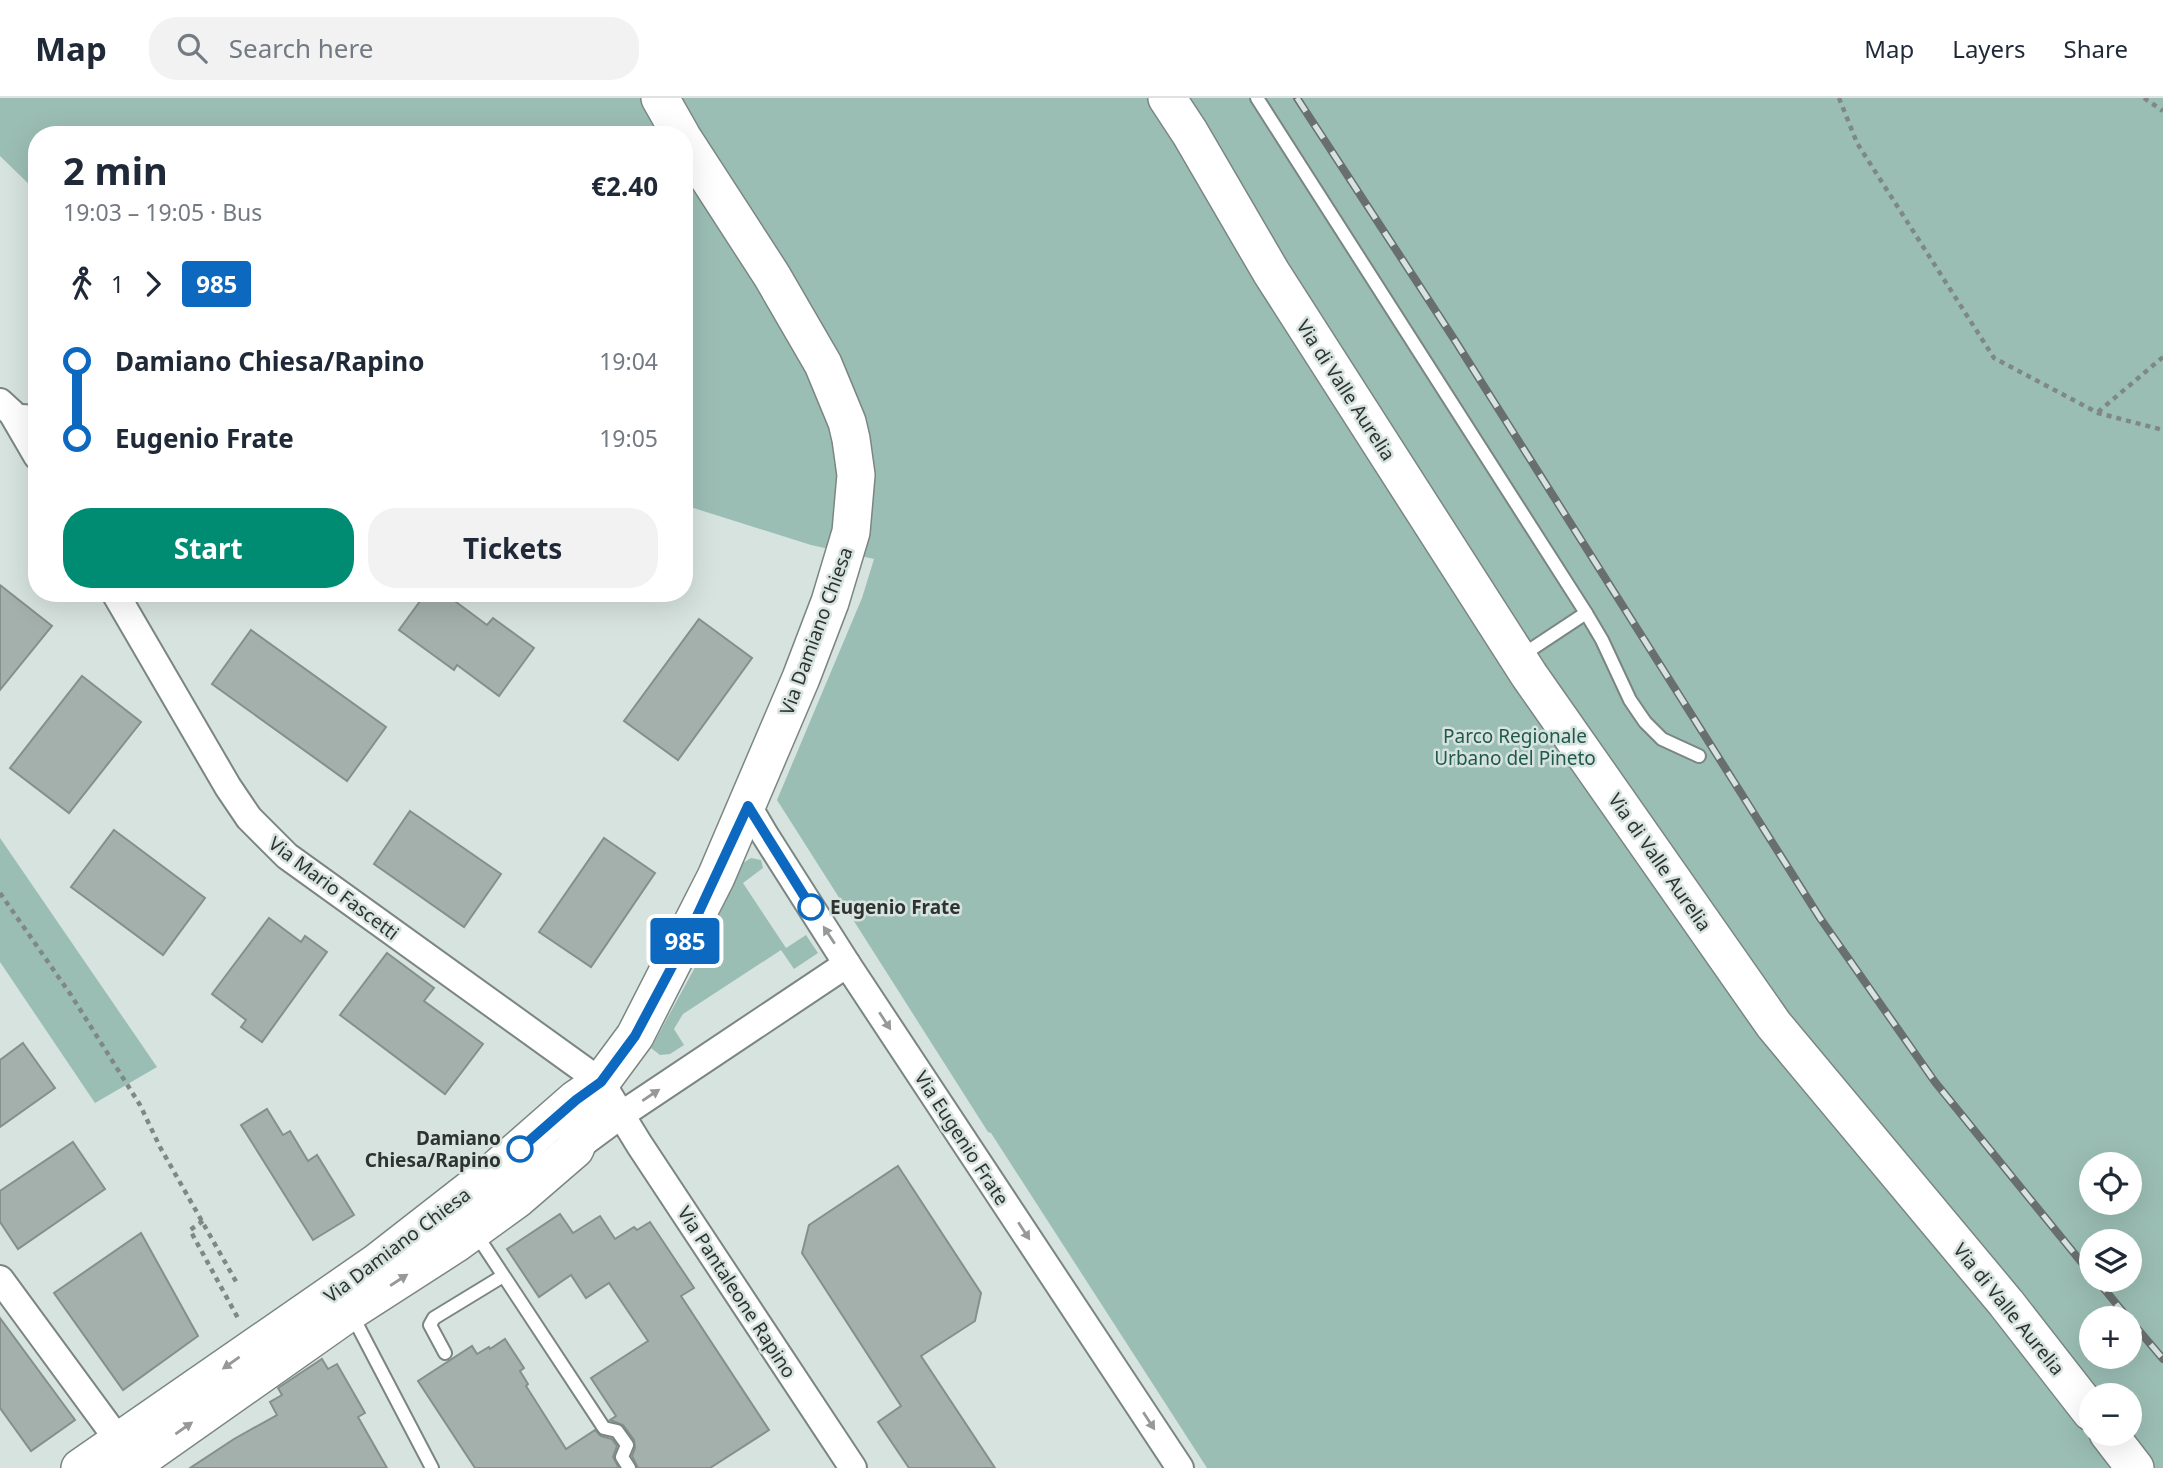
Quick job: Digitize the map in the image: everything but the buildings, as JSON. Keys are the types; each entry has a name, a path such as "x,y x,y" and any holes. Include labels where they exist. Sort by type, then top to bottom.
{"street":[{"path":"660,98 676,126"},
{"name":"Via di Valle Aurelia","path":"1167,98 1271,272 1518,658 1774,1025 2006,1303 2079,1397"},
{"name":"Via Damiano Chiesa","path":"575,1149 601,1082 635,1036 689,933 748,806 802,678 830,602 851,532 856,475 849,431 823,364 772,276 693,154"},
{"path":"16,409 28,436"},
{"name":"Via Mario Fascetti","path":"120,602 228,787 249,818 268,839 287,856 398,937 601,1082"},
{"name":"Via Eugenio Frate","path":"748,806 847,964 1180,1468"},
{"name":"Via Damiano Chiesa","path":"295,1335 351,1311 473,1231 621,1115 847,964"},
{"path":"601,1082 621,1115"},
{"name":"Via Damiano Chiesa","path":"295,1335 342,1288 511,1157 576,1100 601,1082"},
{"name":"Via Pantaleone Rapino","path":"621,1115 853,1468"},
{"path":"0,1279 123,1455"},
{"path":"80,1468 123,1455 295,1335"},
{"path":"2118,1446 2135,1468"}],"lane":[{"path":"1257,98 1586,613 1630,700 1645,722 1662,739 1699,756"},
{"path":"1518,658 1586,613"},
{"path":"473,1231 604,1428 617,1430 627,1445 622,1457 629,1468"},
{"path":"445,1353 430,1325 434,1318 503,1276"},
{"path":"351,1311 432,1468"}],"path":[{"path":"1839,98 1857,143 1994,358 2098,413 2163,430"},
{"path":"2144,98 2163,111"},
{"path":"2098,413 2163,357"},
{"path":"0,893 71,995 140,1105 160,1147 238,1285"},
{"path":"203,1222 190,1230 223,1290"}],"green space":[{"name":"Parco Regionale Urbano del Pineto","path":"0,98 2163,98 2163,1468 1207,1468 988,1132 777,800 862,598 874,559 811,545 693,508 693,126 28,126 28,183 0,156"},
{"path":"0,838 157,1067 95,1103 0,962"},
{"path":"751,858 761,860 763,868 743,883 786,948 806,935 818,953 794,969 781,950 683,1014 674,1029 684,1045 670,1054 660,1055 651,1048 693,971 743,863"}],"railway":[{"path":"1297,98 1456,342 1820,918 1935,1082 2079,1259"},
{"path":"2107,1292 2118,1306"},
{"path":"2142,1334 2163,1359"}],"bus line":[{"name":"985","path":"520,1149 601,1082 635,1036 684,944 748,806 811,907"}],"place":[{"name":"Eugenio Frate","path":"811,907"},
{"name":"Damiano Chiesa/Rapino","path":"520,1149"}]}
